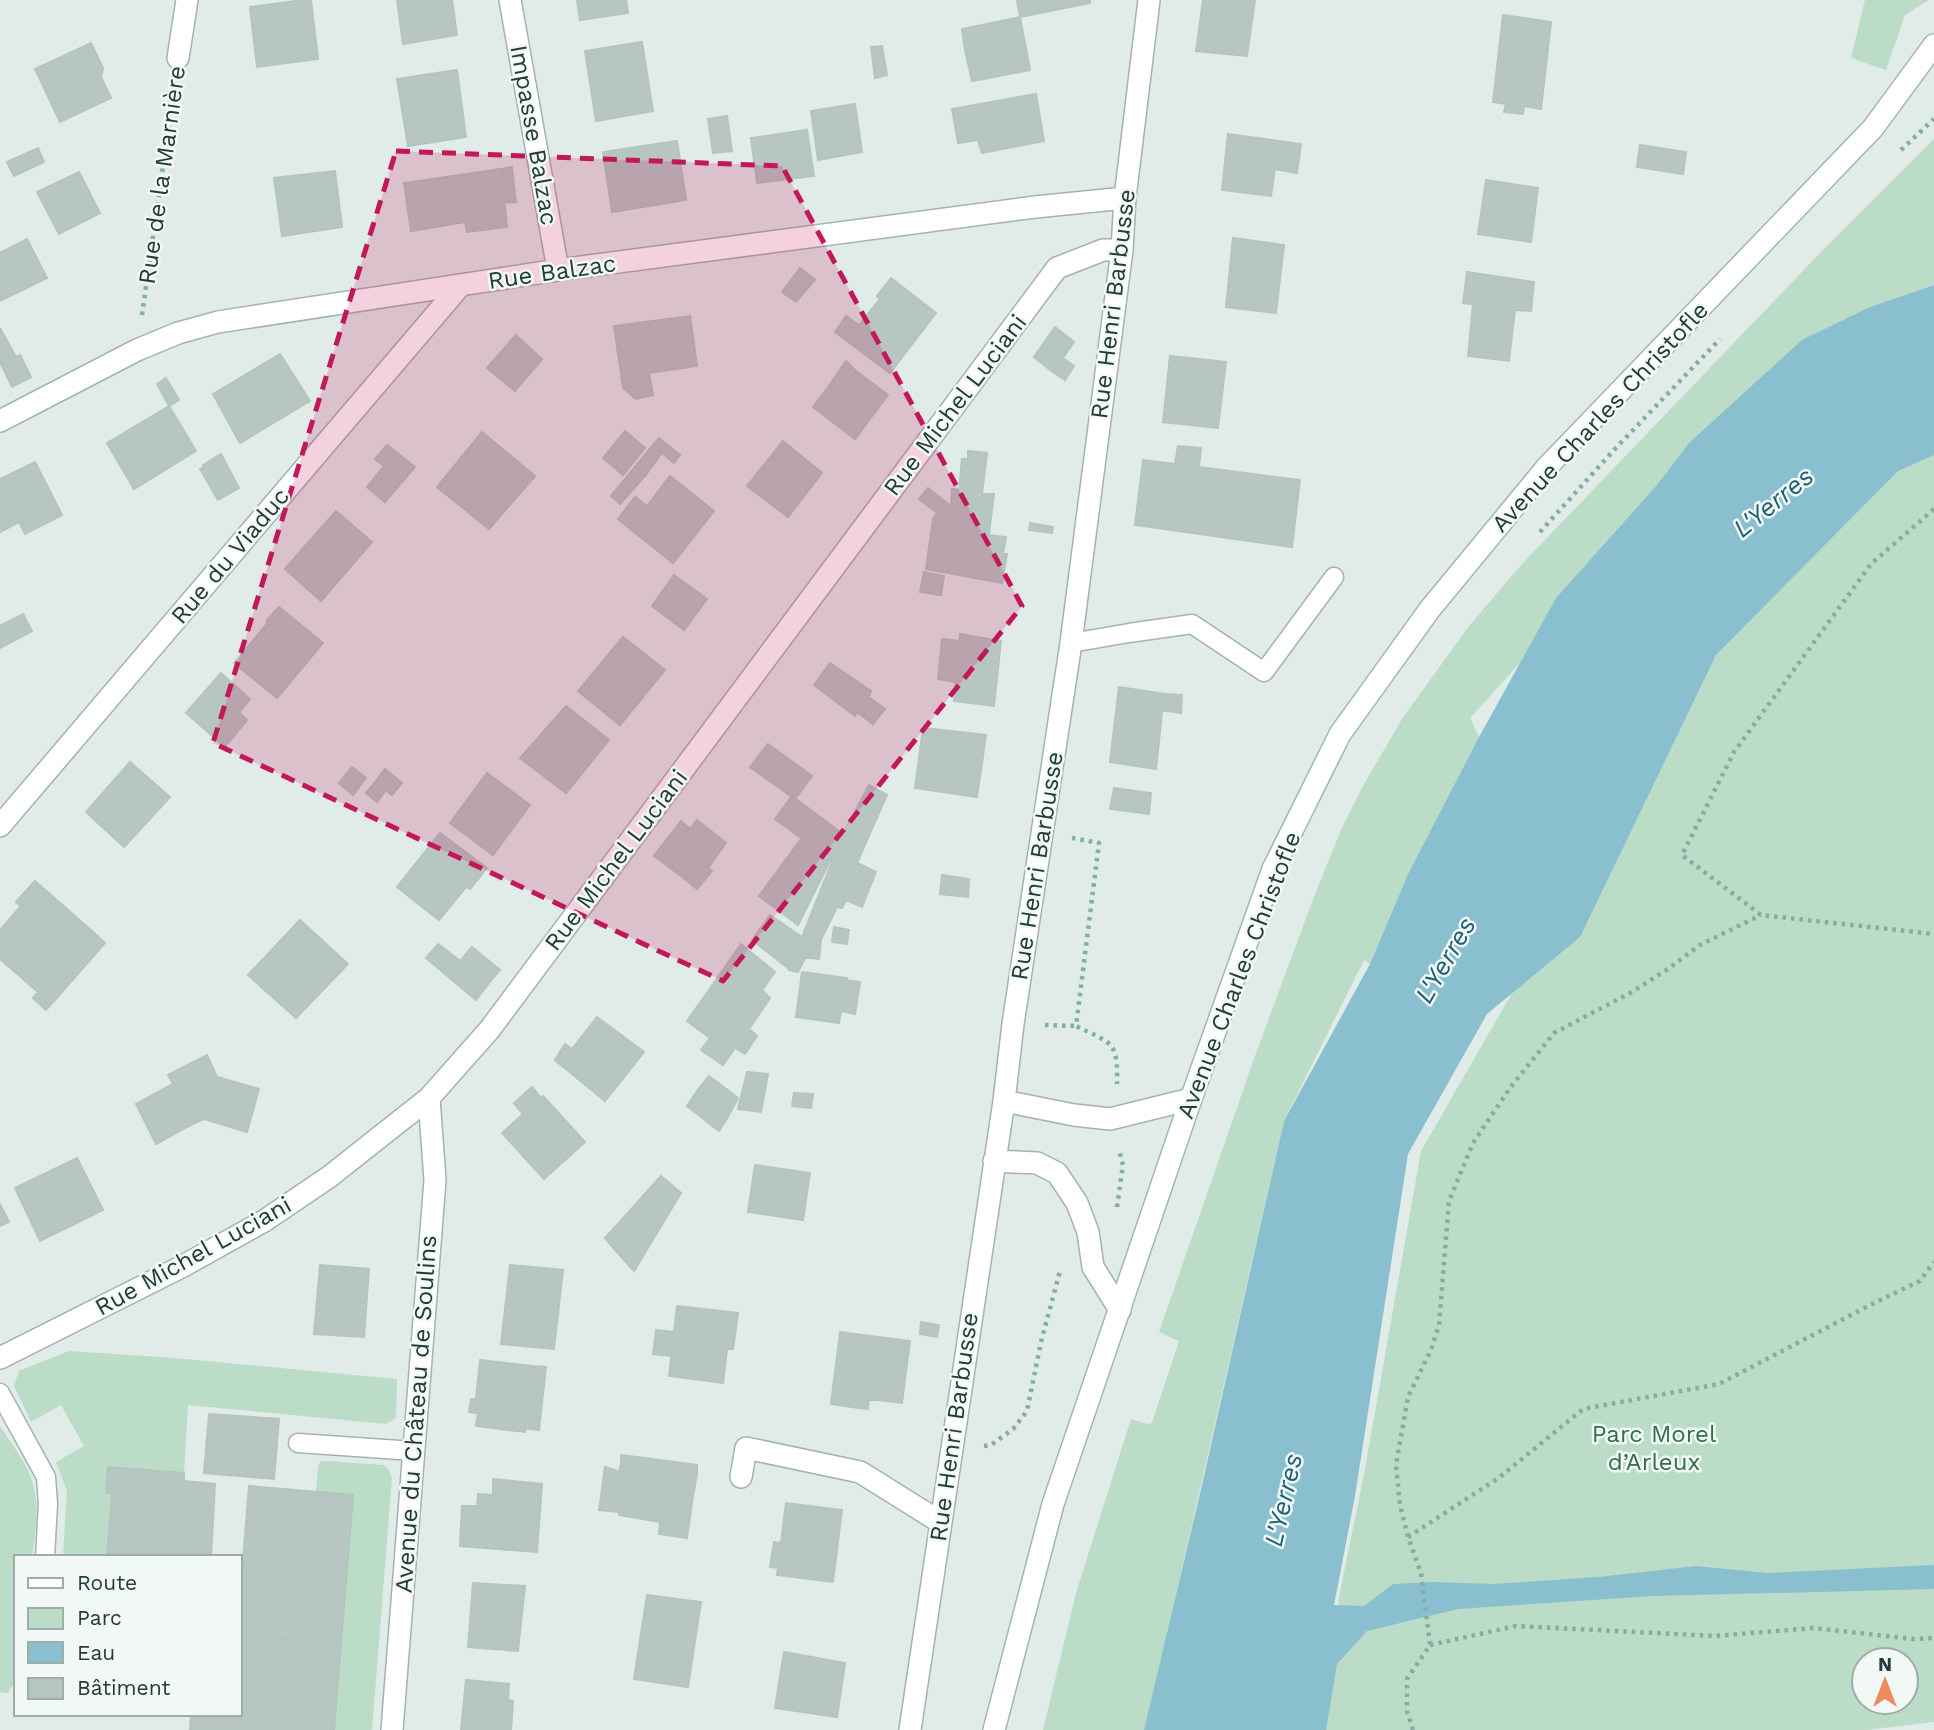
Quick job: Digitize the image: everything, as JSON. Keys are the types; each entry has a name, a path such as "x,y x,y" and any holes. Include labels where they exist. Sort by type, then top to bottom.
{"street":[{"name":"Rue de la Marnière","path":"178,58 187,0"},
{"name":"Impasse Balzac","path":"510,0 558,270"},
{"name":"Rue Henri Barbusse","path":"910,1730 1071,643 1122,250 1125,198 1149,0"},
{"name":"Avenue Charles Christofle","path":"994,1730 1053,1504 1191,1099 1273,869 1340,734 1430,609 1547,467 1873,128 1934,45"},
{"name":"Rue Balzac","path":"0,421 137,350 178,332 218,322 558,270 1035,207 1125,198"},
{"name":"Rue Michel Luciani","path":"0,1358 264,1222 329,1177 429,1098 490,1028 1057,268 1103,250 1122,250"},
{"name":"Rue du Viaduc","path":"0,826 460,286"},
{"name":"Avenue du Château de Soulins","path":"391,1730 435,1180 429,1098"},
{"path":"1004,1101 1110,1119 1191,1099"},
{"path":"994,1161 1038,1163 1057,1173 1077,1203 1088,1232 1093,1267 1120,1310"},
{"path":"741,1476 746,1448 860,1472 940,1522"}],"lane":[{"path":"1071,643 1192,624 1264,672 1334,577"},
{"path":"0,1393 46,1477 48,1504 45,1555"},
{"path":"298,1443 414,1451"}],"path":[{"name":"Rue de la Marnière","path":"137,350 178,58"},
{"path":"1900,151 1934,119"},
{"path":"1540,532 1613,450 1728,331"},
{"path":"1934,509 1871,564 1742,741 1682,855 1762,915 1934,934"},
{"path":"1047,808 1060,811 1056,834 1099,843 1076,1026 1109,1042 1116,1054 1117,1084 1110,1103 1110,1119 1123,1165 1117,1210"},
{"path":"1413,1730 1407,1711 1406,1679 1430,1645 1429,1626 1420,1573 1400,1506 1396,1465 1408,1397 1431,1350 1439,1325 1449,1201 1473,1143 1510,1088 1554,1033 1632,992 1700,945 1762,915"},
{"path":"951,1447 991,1446 1013,1429 1027,1411 1041,1342 1068,1244 1088,1232"},
{"path":"1408,1536 1500,1476 1583,1409 1719,1384 1920,1282 1934,1262"},
{"path":"1430,1645 1516,1626 1715,1636 1813,1628 1914,1639 1934,1638"}],"highlighted area":[{"path":"396,151 782,166 1022,606 723,981 213,743"}],"green space":[{"path":"1865,0 1929,0 1905,15 1886,70 1851,58"},
{"path":"1934,139 1934,285 1870,307 1689,443 1656,486 1556,598 1520,663 1470,718 1479,737 1408,874 1370,964 1364,960 1284,1121 1145,1730 1043,1730 1076,1593 1131,1419 1151,1425 1179,1341 1159,1332 1255,1056 1315,894 1342,828 1363,786 1402,719 1469,626 1522,564 1822,251"},
{"name":"Parc Morel d’Arleux","path":"1934,440 1934,1722 1865,1730 1302,1730 1337,1664 1339,1597 1365,1469 1421,1151 1573,887 1733,619"},
{"path":"69,1351 397,1379 396,1418 386,1424 188,1405 184,1473 108,1467 106,1492 112,1493 107,1555 63,1555 67,1491 56,1462 84,1446 61,1405 31,1422 14,1386 19,1371"},
{"path":"0,1426 31,1477 37,1511 32,1555 14,1555 14,1682 8,1693 0,1692"},
{"path":"325,1461 384,1465 392,1478 372,1730 334,1730 353,1495 316,1492 318,1466"}],"water":[{"name":"L'Yerres","path":"1934,285 1934,455 1898,471 1716,655 1580,937 1487,1014 1408,1154 1355,1496 1334,1605 1364,1606 1393,1584 1494,1584 1598,1577 1696,1566 1768,1573 1934,1565 1934,1589 1653,1596 1458,1609 1367,1631 1337,1664 1326,1730 1144,1730 1284,1121 1370,964 1408,874 1479,737 1556,598 1656,486 1689,443 1802,340 1870,307"}],"building":[{"path":"311,0 318,59 257,67 250,7"},
{"path":"397,0 452,0 457,35 403,44"},
{"path":"577,0 626,0 628,13 580,20"},
{"path":"1017,0 1090,0 1090,3 1020,17"},
{"path":"1203,0 1255,0 1247,56 1196,51"},
{"path":"1503,15 1551,22 1541,109 1524,106 1523,114 1504,112 1506,104 1493,102"},
{"path":"1020,17 1030,70 983,79 977,48 965,50 962,29"},
{"path":"642,42 653,111 596,121 585,51"},
{"path":"91,43 103,68 101,77 111,98 60,122 35,69"},
{"path":"882,46 887,75 875,78 871,47"},
{"path":"977,48 983,79 972,81 965,50"},
{"path":"457,70 466,137 408,146 397,79"},
{"path":"1036,94 1044,141 982,153 978,140 958,143 952,109"},
{"path":"855,104 862,152 818,160 811,111"},
{"path":"727,116 732,151 713,153 708,119"},
{"path":"807,130 814,176 757,183 751,138"},
{"path":"1228,134 1301,144 1297,173 1275,169 1271,196 1222,190"},
{"path":"677,141 686,200 612,212 603,152"},
{"path":"1640,145 1686,152 1683,174 1637,167"},
{"path":"38,148 44,162 14,176 7,162"},
{"path":"512,167 516,202 504,203 501,169"},
{"path":"501,169 507,227 467,232 465,222 411,231 404,183"},
{"path":"335,171 342,227 282,236 274,178"},
{"path":"79,172 100,213 59,234 37,192"},
{"path":"1486,180 1538,188 1531,242 1478,234"},
{"path":"1233,238 1284,245 1276,313 1226,307"},
{"path":"27,239 47,278 0,301 0,253"},
{"path":"800,268 815,280 796,302 782,292"},
{"path":"1467,272 1534,282 1531,311 1515,310 1509,361 1468,356 1473,304 1463,303"},
{"path":"891,278 936,313 890,373 835,332 846,316 859,325 880,299 877,296"},
{"path":"690,316 697,366 649,373 653,395 636,399 623,388 614,326"},
{"path":"1055,327 1074,342 1053,372 1034,357"},
{"path":"0,328 16,357 1,364 0,362"},
{"path":"516,335 542,359 515,391 487,368"},
{"path":"280,354 310,401 240,443 213,394"},
{"path":"20,355 31,377 12,387 1,364"},
{"path":"1170,356 1226,362 1218,428 1163,422"},
{"path":"1063,358 1074,366 1065,380 1053,372"},
{"path":"846,361 856,371 838,395 829,386"},
{"path":"856,371 888,395 855,439 813,407 829,386 838,395"},
{"path":"166,378 179,400 169,406 157,384"},
{"path":"169,406 196,451 134,489 107,443"},
{"path":"625,431 645,448 623,475 603,458"},
{"path":"482,432 535,476 489,529 437,487"},
{"path":"659,438 680,455 674,463 653,445"},
{"path":"783,441 822,473 788,517 747,486"},
{"path":"387,445 415,467 403,481 375,459"},
{"path":"653,445 662,453 645,476 634,468"},
{"path":"1178,446 1201,448 1199,467 1300,480 1292,547 1135,525 1143,460 1175,464"},
{"path":"968,451 987,453 982,494 994,494 990,525 972,523 951,506 952,489 959,490 962,459 968,459"},
{"path":"221,454 239,488 218,500 200,469"},
{"path":"35,462 62,515 25,534 19,522 0,532 0,479"},
{"path":"384,466 403,481 385,502 367,487"},
{"path":"634,468 645,476 620,504 611,496"},
{"path":"670,476 714,511 673,563 618,519 635,497 647,506"},
{"path":"928,488 972,523 990,525 989,535 1006,537 1003,554 1007,554 1002,583 926,569 933,519 937,513 919,499"},
{"path":"336,511 372,542 321,601 285,569"},
{"path":"1030,523 1053,527 1052,533 1029,530"},
{"path":"924,572 944,576 941,595 920,592"},
{"path":"674,575 707,599 684,630 652,606"},
{"path":"279,607 323,643 277,698 234,663"},
{"path":"23,614 32,631 0,648 0,626"},
{"path":"960,634 1001,641 994,706 954,701"},
{"path":"623,637 665,670 620,725 578,691"},
{"path":"942,639 959,641 955,682 938,679"},
{"path":"830,663 871,691 869,697 885,709 873,724 857,712 855,716 814,685"},
{"path":"221,673 250,699 239,712 247,720 225,747 186,713"},
{"path":"1119,687 1165,694 1162,710 1153,710 1152,732 1160,732 1156,769 1110,762"},
{"path":"1165,694 1182,695 1181,713 1162,710"},
{"path":"566,706 609,740 566,793 520,758"},
{"path":"1153,710 1162,710 1160,732 1152,732"},
{"path":"923,728 986,735 977,797 915,788"},
{"path":"768,744 812,776 795,799 750,767"},
{"path":"130,762 170,797 124,847 86,812"},
{"path":"352,767 366,778 353,795 339,783"},
{"path":"385,769 402,783 392,795 375,782"},
{"path":"487,773 530,805 493,855 450,823"},
{"path":"375,782 386,790 377,802 366,793"},
{"path":"869,785 887,795 868,838 843,834"},
{"path":"1114,788 1151,793 1149,814 1110,809"},
{"path":"792,796 843,834 833,860 831,859 798,925 759,896 787,858 794,863 808,843 775,819"},
{"path":"697,820 726,843 708,868 677,846"},
{"path":"681,821 690,829 677,846 667,839"},
{"path":"440,833 487,868 470,889 466,887 439,920 397,887"},
{"path":"843,834 868,838 857,863 876,872 862,907 846,900 842,908 837,907 821,940 802,937"},
{"path":"802,838 808,843 794,863 787,858"},
{"path":"667,839 699,862 685,879 654,856"},
{"path":"699,862 712,871 697,889 685,879"},
{"path":"942,875 969,879 968,897 940,894"},
{"path":"35,881 92,931 38,992 0,959 0,950 31,915 16,902"},
{"path":"21,906 31,915 0,950 0,930"},
{"path":"770,915 802,937 789,969 752,940"},
{"path":"300,920 348,964 296,1018 248,975"},
{"path":"834,927 849,930 847,944 832,942"},
{"path":"92,931 105,943 46,1010 33,998"},
{"path":"802,937 821,940 819,959 794,956"},
{"path":"438,944 489,983 476,1000 426,958"},
{"path":"741,944 775,972 762,990 770,998 753,1023 709,990"},
{"path":"472,947 500,970 489,983 460,961"},
{"path":"794,956 805,958 798,972 789,970"},
{"path":"802,972 860,982 855,1014 841,1011 839,1023 796,1017"},
{"path":"709,990 753,1023 749,1029 757,1036 745,1054 735,1048 723,1065 701,1050 710,1038 687,1021"},
{"path":"597,1017 644,1052 605,1101 555,1060 565,1044 572,1049"},
{"path":"207,1055 217,1077 259,1089 247,1132 204,1119 195,1123 193,1118 181,1124 183,1129 156,1144 136,1104 173,1084 168,1075"},
{"path":"747,1072 768,1074 761,1112 738,1109"},
{"path":"709,1076 738,1098 729,1115 697,1091"},
{"path":"532,1087 585,1142 544,1179 502,1133 523,1114 514,1103"},
{"path":"697,1091 729,1115 719,1131 687,1106"},
{"path":"794,1093 813,1094 811,1108 792,1106"},
{"path":"193,1118 195,1123 183,1129 181,1124"},
{"path":"77,1158 103,1210 40,1241 15,1188"},
{"path":"755,1165 810,1173 803,1220 748,1212"},
{"path":"661,1176 681,1193 634,1271 615,1250 626,1236 616,1226"},
{"path":"0,1204 9,1222 0,1226"},
{"path":"616,1226 626,1236 615,1250 605,1238"},
{"path":"320,1265 369,1269 364,1337 314,1334"},
{"path":"510,1265 563,1270 554,1349 501,1344"},
{"path":"677,1306 738,1313 735,1335 724,1334 722,1348 727,1349 723,1383 669,1376"},
{"path":"921,1322 939,1325 937,1337 920,1334"},
{"path":"656,1330 674,1332 671,1356 653,1354"},
{"path":"840,1332 910,1341 902,1403 860,1398 859,1408 831,1404"},
{"path":"724,1334 735,1335 733,1349 722,1348"},
{"path":"480,1360 532,1366 525,1432 476,1426 478,1413 469,1412 471,1399 476,1399"},
{"path":"532,1366 546,1367 539,1430 525,1428"},
{"path":"860,1398 869,1399 868,1409 859,1408"},
{"path":"209,1414 279,1419 274,1479 204,1473"},
{"path":"621,1455 697,1465 697,1474 621,1464"},
{"path":"621,1464 697,1474 693,1496 623,1473 619,1471"},
{"path":"108,1467 184,1473 184,1481 215,1484 211,1555 107,1555 112,1493 106,1493"},
{"path":"605,1467 623,1473 619,1512 599,1510"},
{"path":"623,1473 693,1496 687,1538 659,1534 660,1522 619,1515"},
{"path":"493,1479 542,1484 537,1552 460,1546 462,1506 477,1506 478,1494 493,1495"},
{"path":"249,1486 353,1495 334,1730 292,1730 299,1640 270,1637 270,1632 242,1629 242,1573"},
{"path":"786,1503 842,1510 833,1582 777,1575"},
{"path":"774,1542 782,1543 778,1568 770,1567"},
{"path":"473,1583 525,1586 518,1651 468,1647"},
{"path":"647,1595 701,1602 688,1687 634,1679"},
{"path":"242,1629 270,1632 270,1637 299,1640 292,1730 190,1730 191,1716 242,1716"},
{"path":"784,1652 845,1663 837,1717 775,1708"},
{"path":"466,1680 509,1684 508,1700 513,1701 511,1730 461,1730"}]}
